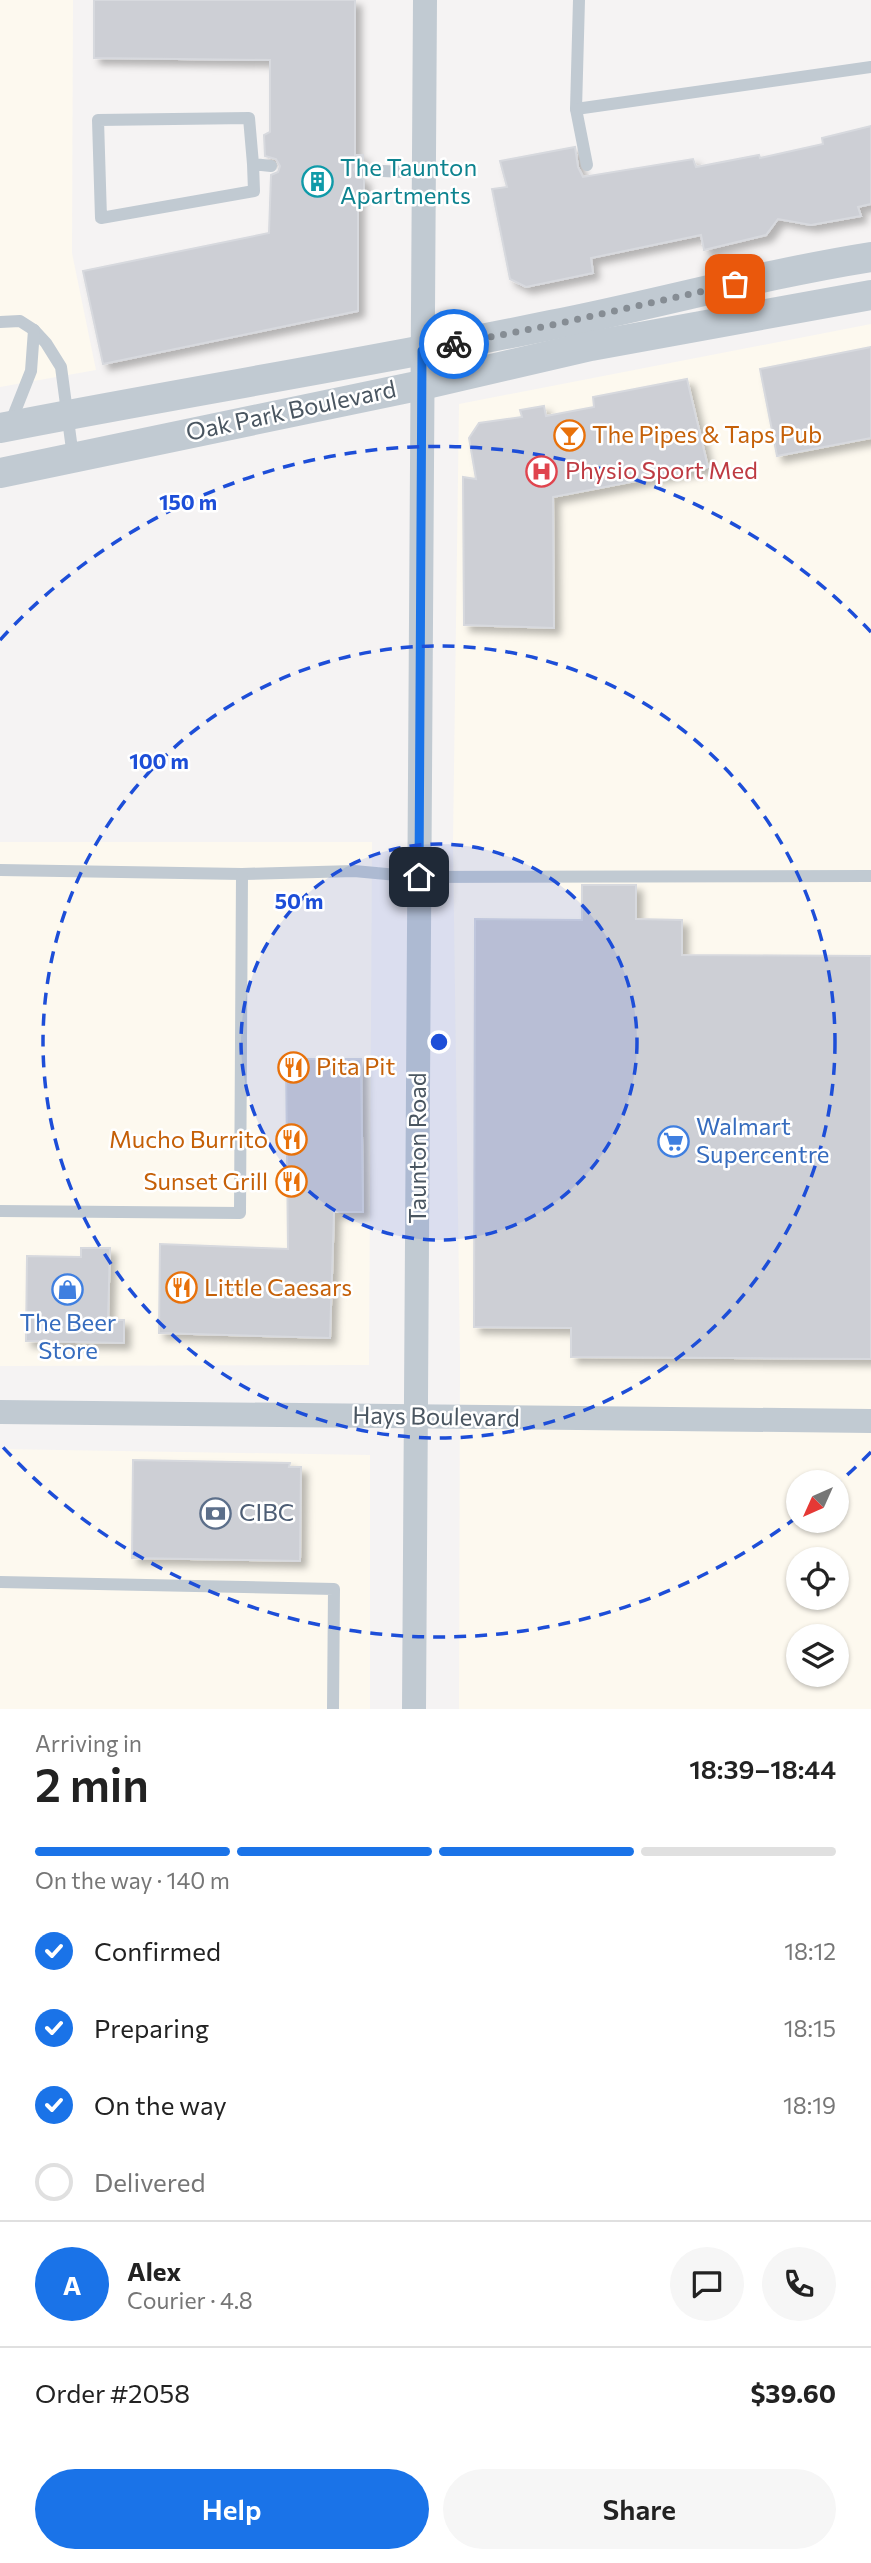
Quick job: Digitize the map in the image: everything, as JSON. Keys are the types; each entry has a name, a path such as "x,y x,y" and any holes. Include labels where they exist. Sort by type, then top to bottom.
{"street":[{"name":"Taunton Road","path":"414,1709 425,0"},
{"name":"Oak Park Boulevard","path":"5,427 422,351 552,325 813,266 871,257"},
{"name":"Oak Park Boulevard","path":"0,473 422,385 591,346 871,295"},
{"name":"Hays Boulevard","path":"0,1412 871,1421"}],"lane":[{"path":"579,0 576,109 587,165"},
{"path":"576,109 871,67"},
{"path":"249,118 253,164 254,191 100,218 98,120 249,118"},
{"path":"253,164 271,166"},
{"path":"363,170 424,173"},
{"path":"0,322 20,321 34,330 61,367 73,457"},
{"path":"5,427 31,371 34,330"},
{"path":"0,870 242,874 354,871 419,877 871,876"},
{"path":"0,1211 240,1213 242,874"},
{"path":"0,1582 334,1589 333,1709"}],"shaded area":[{"path":"0,0 73,0 72,253 96,370 0,387"},
{"path":"871,324 871,1709 459,1709 460,1360 453,842 459,404"},
{"path":"0,842 372,842 369,1365 0,1366"},
{"path":"0,1449 370,1455 370,1709 0,1709"}],"building":[{"name":"The Taunton Apartments","path":"94,0 355,0 355,155 363,155 363,161 356,165 354,170 358,177 364,179 364,193 358,194 358,311 103,364 83,271 269,233 271,175 278,172 280,166 276,159 265,156 264,135 270,132 270,60 94,58"},
{"path":"871,126 871,204 858,207 861,216 811,225 778,219 766,235 704,250 701,235 591,258 593,273 526,287 510,279 492,189 507,187 500,161 575,147 578,167 583,177 693,159 696,167 759,155 760,158 823,144 822,138"},
{"path":"871,347 871,438 777,456 760,369"},
{"path":"687,379 708,467 553,497 554,628 464,625 463,477 476,479 469,438 479,423 522,417 520,410 544,406 546,416 594,407 593,397"},
{"name":"Walmart Supercentre","path":"582,885 636,885 636,919 682,920 682,955 871,956 871,1359 571,1357 571,1328 474,1327 475,919 582,920"},
{"path":"286,1059 361,1059 363,1212 334,1212 330,1338 159,1333 160,1244 288,1249"},
{"name":"The Beer Store","path":"81,1248 110,1248 108,1320 124,1320 124,1343 26,1341 27,1256 81,1257"},
{"name":"CIBC","path":"133,1460 290,1463 289,1467 301,1467 300,1561 132,1558"}],"way so far":[{"path":"454,344 735,284"}],"place":[{"name":"The Taunton Apartments","path":"317,182"},
{"name":"The Pipes & Taps Pub","path":"569,435"},
{"name":"Physio Sport Med","path":"542,471"},
{"name":"Pita Pit","path":"293,1067"},
{"name":"Mucho Burrito","path":"291,1140"},
{"name":"Walmart Supercentre","path":"673,1141"},
{"name":"Sunset Grill","path":"291,1182"},
{"name":"Little Caesars","path":"181,1288"},
{"name":"The Beer Store","path":"68,1289"},
{"name":"CIBC","path":"216,1513"}],"route":[{"path":"419,877 422,351 454,344"}]}
